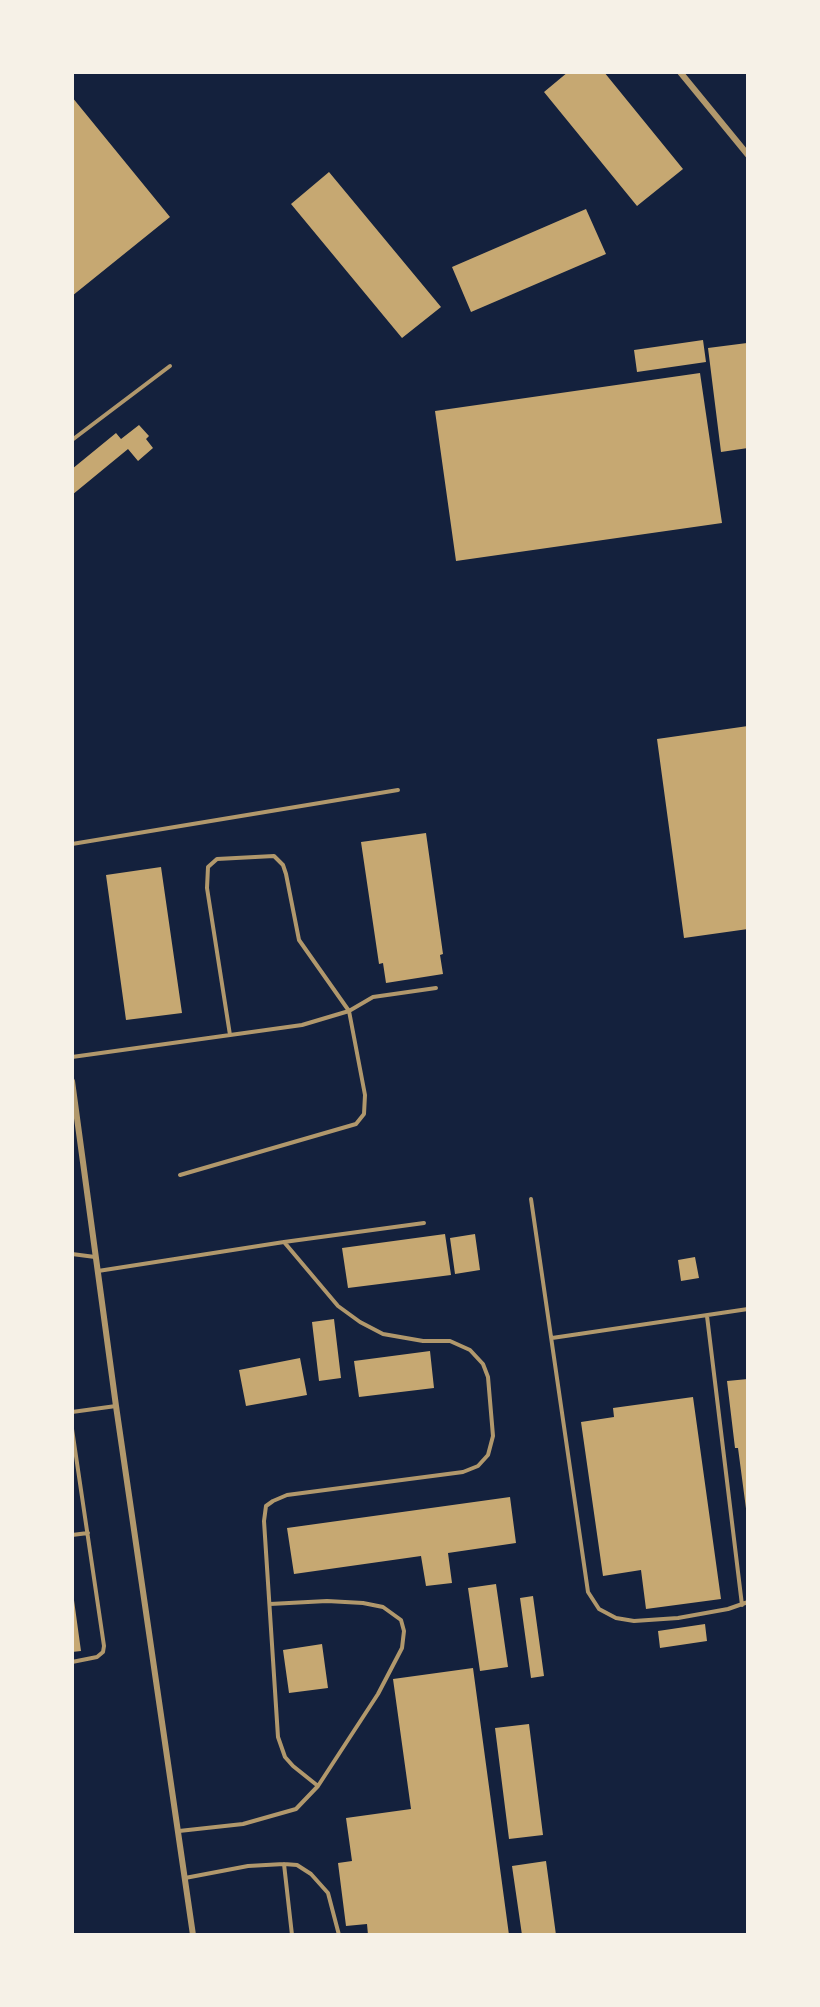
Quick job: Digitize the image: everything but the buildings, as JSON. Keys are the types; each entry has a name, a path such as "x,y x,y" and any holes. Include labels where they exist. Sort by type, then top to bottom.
{"street":[{"path":"680,72 748,154"},
{"path":"72,1081 116,1406 193,1935"}],"lane":[{"path":"72,440 170,366"},
{"path":"72,844 398,790"},
{"path":"180,1175 356,1124 364,1114 365,1095 349,1011 299,940 283,865 278,859 269,856 217,859 208,867 207,888 230,1035"},
{"path":"72,1057 302,1025 349,1011 373,998 436,988"},
{"path":"531,1200 588,1592 599,1609 616,1618 634,1621 678,1618 748,1602"},
{"path":"98,1271 424,1222"},
{"path":"284,1242 338,1306 360,1322 383,1334 414,1340 450,1341 470,1350 483,1364 488,1377 493,1436 488,1455 478,1466 463,1472 287,1495 266,1506 264,1512 278,1737 285,1757 293,1767 318,1786"},
{"path":"72,1254 96,1257"},
{"path":"552,1338 748,1309"},
{"path":"707,1316 742,1605"},
{"path":"72,1412 116,1406"},
{"path":"72,1429 104,1646 103,1652 97,1658 72,1662"},
{"path":"72,1535 88,1533"},
{"path":"179,1831 243,1824 296,1809 318,1786 378,1694 402,1648 404,1631 401,1620 383,1607 327,1600 270,1604"},
{"path":"284,1864 292,1935"},
{"path":"185,1878 248,1866 297,1865 311,1874 328,1893 339,1935"}]}
